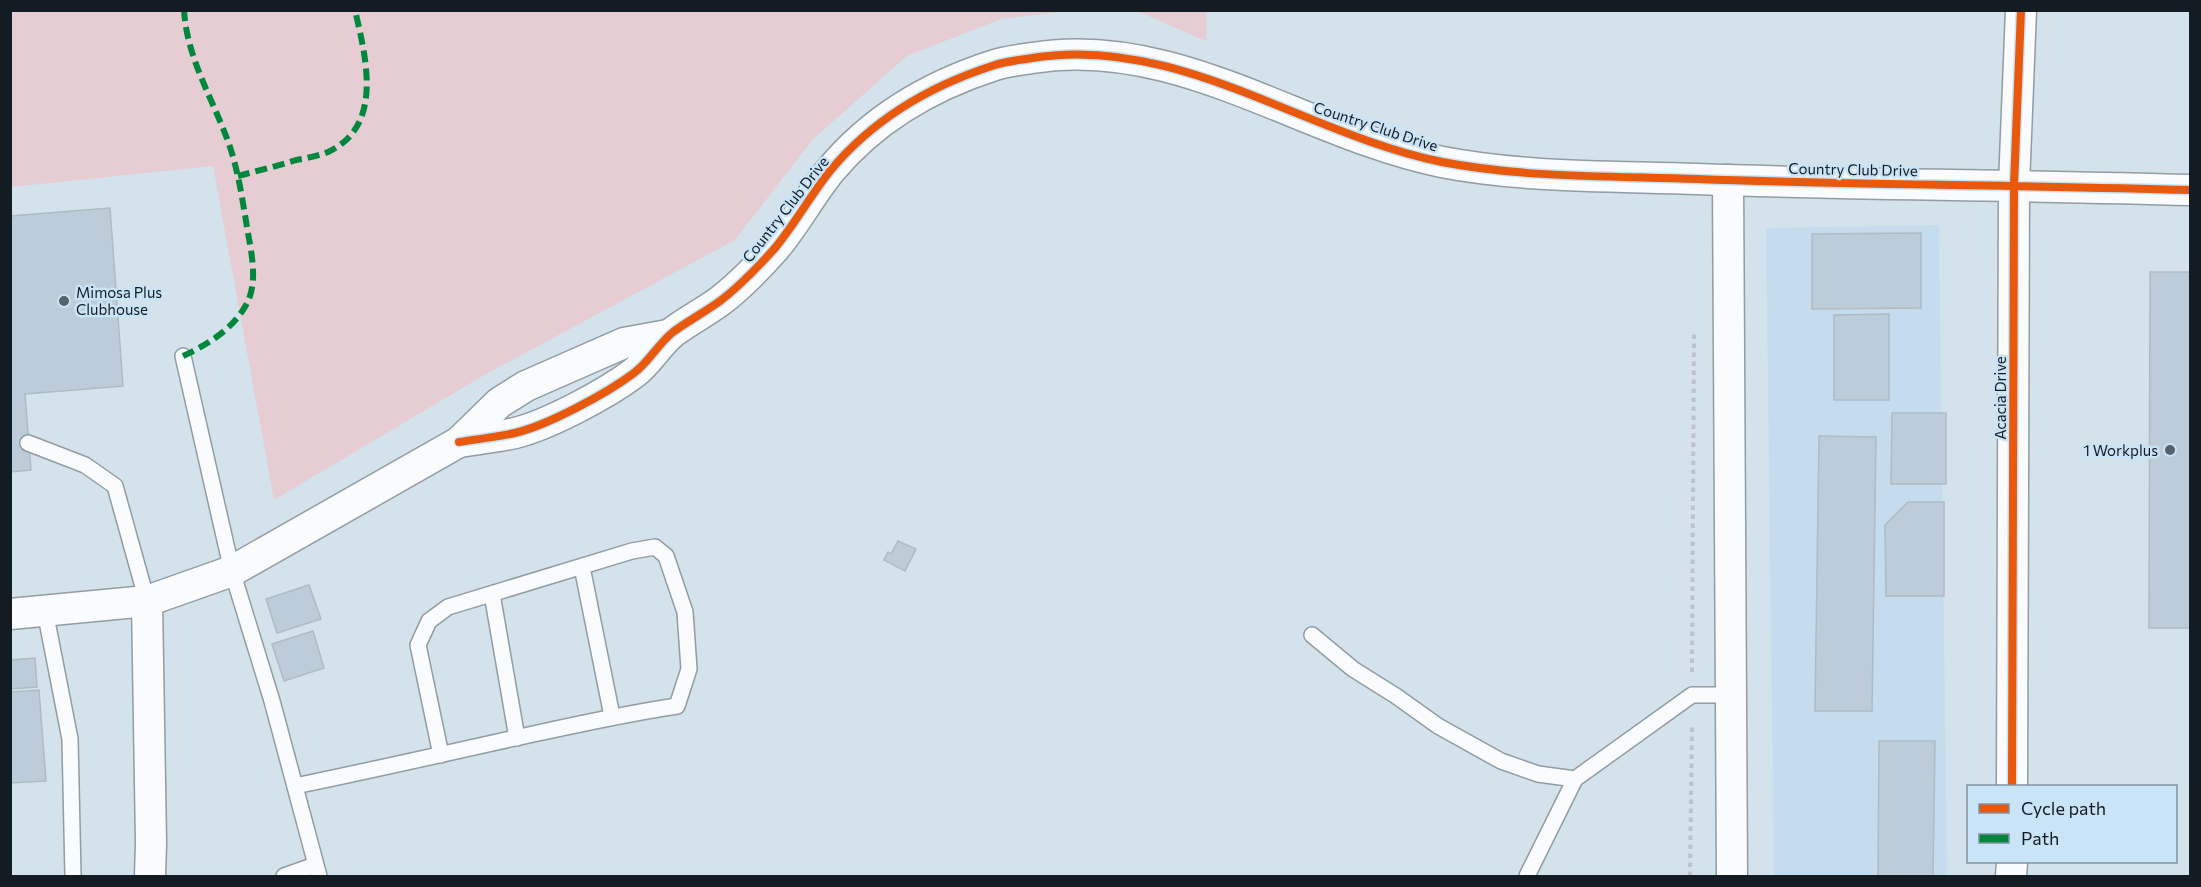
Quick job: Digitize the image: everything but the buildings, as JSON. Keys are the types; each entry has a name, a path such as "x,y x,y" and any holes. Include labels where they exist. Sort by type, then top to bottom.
{"street":[{"name":"Acacia Drive","path":"2012,785 2014,185 2021,10"},
{"name":"Country Club Drive","path":"668,335 723,299 751,274 778,244 828,174 851,148 876,127 908,104 948,82 1001,63 1053,54 1094,54 1189,72 1316,122 1383,145 1440,161 1504,170 1728,180 2190,190"},
{"path":"1728,180 1732,876"},
{"path":"459,442 519,432 578,407 637,371 668,335"},
{"path":"10,614 147,601 232,571 459,442 499,403 526,386 624,343 668,335"},
{"path":"147,601 150,876"}],"lane":[{"path":"183,356 232,571 296,786 317,871 284,876"},
{"path":"28,443 85,465 115,486 147,601"},
{"path":"296,786 441,755 612,716 677,706 689,669 685,612 666,556 655,548 632,551 448,607 429,621 418,645 441,755"},
{"path":"582,567 612,716"},
{"path":"492,594 517,738"},
{"path":"45,611 70,739 73,876"},
{"path":"1312,635 1353,669 1438,726 1501,761 1538,774 1575,779"},
{"path":"1527,876 1575,779 1692,695 1730,695"}],"path":[{"path":"1690,876 1694,320"}],"shaded area":[{"path":"10,11 1067,11 1001,19 907,56 813,139 735,240 486,374 274,500 213,166 11,187"},
{"path":"1137,11 1207,11 1206,41"},
{"path":"1939,225 1947,876 1774,876 1766,228"}],"marked path":[{"path":"183,356 201,347 234,322 250,297 253,279 250,242 235,166 223,127 195,62 184,10"},
{"path":"238,176 328,152 346,140 357,126 364,108 367,89 363,49 355,10"}],"cycle path":[{"path":"2012,785 2014,185 2021,10"},
{"path":"459,442 528,429 576,408 622,381 639,369 673,332 720,301 749,276 782,239 830,171 847,152 884,120 926,94 972,73 1000,64 1032,58 1086,54 1138,60 1189,73 1240,90 1391,149 1442,162 1505,171 1759,181 2190,190"}],"place":[{"name":"Mimosa Plus Clubhouse","path":"64,301"},
{"name":"1 Workplus","path":"2170,450"}]}
